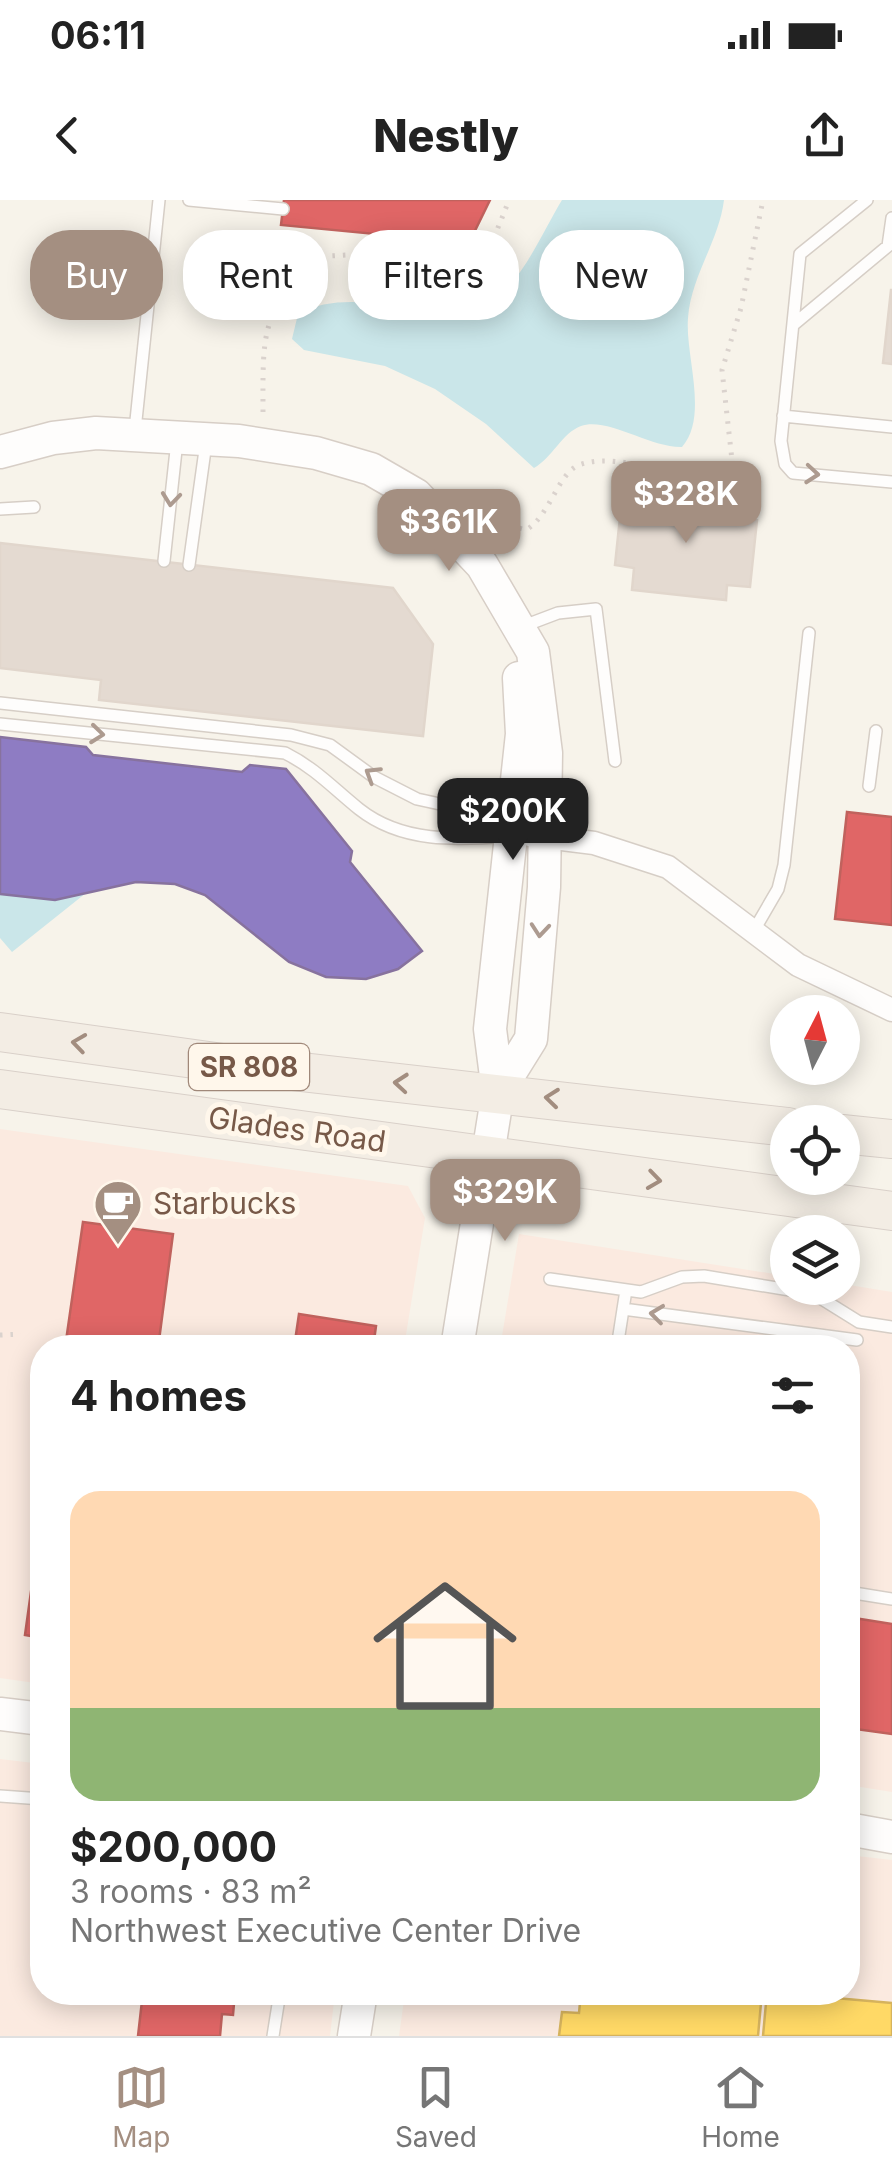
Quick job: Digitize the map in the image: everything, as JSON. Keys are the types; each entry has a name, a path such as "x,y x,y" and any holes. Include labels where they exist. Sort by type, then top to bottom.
{"main road":[{"name":"Glades Road","path":"0,1032 230,1064 770,1126"},
{"name":"Glades Road","path":"0,1089 892,1211"},
{"path":"860,1136 892,1139"}],"street":[{"path":"0,452 68,435 192,438 316,453 395,481 434,510 470,550 533,652 541,688 523,834 490,1029 498,1092 459,1335"},
{"path":"523,834 594,843 651,860 684,879 830,984 892,1010"},
{"path":"0,1714 30,1718"},
{"path":"860,1831 892,1836"},
{"path":"354,2036 359,2005"}],"lane":[{"path":"135,435 159,200"},
{"path":"189,200 283,209"},
{"path":"868,200 800,254 781,441 785,464 793,472 892,482"},
{"path":"793,324 888,246 892,218"},
{"path":"783,416 892,427"},
{"path":"164,562 192,438"},
{"path":"189,564 192,438"},
{"path":"0,509 34,507"},
{"path":"517,629 558,613 596,608 615,761"},
{"path":"753,932 778,889 784,865 809,632"},
{"path":"0,703 330,745 374,777 417,799 472,811 523,834"},
{"path":"0,724 285,753 317,769 361,810 391,827 450,842 523,834"},
{"path":"869,786 876,730"},
{"path":"550,1279 641,1292 682,1277 704,1276 814,1294 859,1322 892,1326"},
{"path":"619,1335 626,1290"},
{"path":"623,1309 818,1335"},
{"path":"860,1594 892,1599"},
{"path":"0,1796 30,1799"},
{"path":"273,2036 278,2005"}],"path":[{"path":"263,412 263,332 290,283 312,257 346,255 435,288 465,278 493,242 509,200"},
{"path":"478,517 526,530 551,505 566,476 577,466 604,462 676,473 733,469 722,370 741,308 763,200"},
{"path":"0,1335 22,1334"}],"shaded area":[{"path":"0,1129 408,1186 425,1218 406,1335 30,1335 30,1682 0,1678"},
{"path":"519,1234 770,1273 770,1305 860,1305 860,1287 892,1292 892,1792 860,1787 860,1335 502,1335"},
{"path":"0,1759 30,1763 30,2005 334,2005 330,2036 0,2036"},
{"path":"860,1856 892,1860 892,2036 399,2036 403,2005 860,2005"}],"water":[{"path":"562,200 724,200 690,303 688,333 695,403 690,434 682,447 592,424 574,429 534,468 486,424 435,389 385,366 304,350 292,339 297,320 328,320 328,305 348,302 348,320 519,320 519,273 539,242 539,320 684,320 684,230 545,230"},
{"path":"91,889 12,952 0,938 0,894 55,900"}],"building: Homes":[{"path":"860,2000 892,2003 892,2036 763,2036 766,2005 860,2005"},
{"path":"580,2005 761,2005 758,2036 559,2036 562,2012 579,2013"}],"building: Shops":[{"path":"284,200 490,200 475,230 348,231 281,225"},
{"path":"847,812 892,817 892,925 835,919"},
{"path":"83,1222 173,1234 160,1335 67,1335"},
{"path":"299,1314 376,1326 375,1335 296,1335"},
{"path":"30,1599 30,1636 25,1635"},
{"path":"860,1619 892,1624 892,1734 860,1730"},
{"path":"142,2005 234,2005 233,2015 222,2014 220,2036 138,2036"}],"building: Offices":[{"path":"0,737 86,747 93,755 242,772 250,765 286,769 352,851 350,862 422,951 398,969 366,979 326,977 289,962 205,895 175,884 136,882 55,900 0,894"}],"building: Other":[{"path":"892,290 892,364 883,363"},
{"path":"636,491 734,503 732,517 757,520 750,587 727,585 726,600 632,590 634,568 615,565 620,517 634,518"},
{"path":"0,543 393,588 433,644 423,736 99,700 101,680 0,668"}],"place":[{"name":"Starbucks","path":"118,1246"}]}
